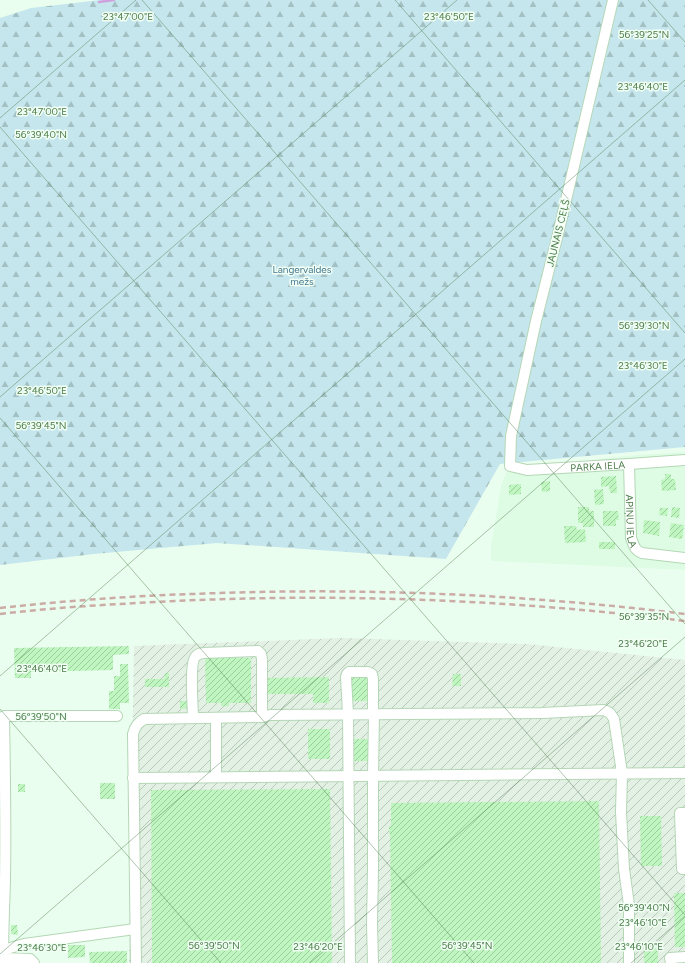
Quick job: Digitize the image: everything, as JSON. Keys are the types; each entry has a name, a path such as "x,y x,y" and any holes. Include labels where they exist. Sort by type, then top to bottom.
{"street":[{"name":"JAUNAIS CEĻŠ","path":"510,466 511,436 533,336 613,0"},
{"name":"PARKA IELA","path":"510,466 527,470 685,460"},
{"name":"APIŅU IELA","path":"629,464 631,538 634,546 637,551 642,553 685,558"},
{"path":"193,718 192,662 195,656 204,653 258,651 261,654 262,659 262,718"},
{"path":"350,963 348,714 346,682 347,674 349,672 368,672 372,674 373,679 373,963"},
{"path":"136,963 133,734 138,722 144,719 262,718 270,715 542,713 604,710 610,713 614,719 622,773 621,812 624,869 629,905 629,963"},
{"path":"3,957 6,788 4,716 117,716"},
{"path":"216,718 216,777"},
{"path":"133,778 685,772"},
{"path":"685,813 680,813 682,869 685,869"},
{"path":"3,957 24,944 135,929"},
{"path":"3,957 30,959 34,963"},
{"path":"670,963 670,958 685,957"}],"shaded area":[{"path":"685,452 685,570 491,561 491,546 501,486 507,471 624,456"},
{"path":"342,638 527,644 685,660 685,963 129,963 134,646"}],"green space":[{"name":"Langervaldes mežs","path":"100,0 685,0 685,447 500,464 446,559 217,543 94,554 0,565 0,18 31,8"}],"building":[{"path":"665,474 671,474 671,479 675,479 676,490 662,491 661,480 665,479"},
{"path":"616,476 617,493 610,493 609,486 601,487 601,477"},
{"path":"550,481 550,491 542,492 541,482"},
{"path":"521,484 521,494 509,495 509,485"},
{"path":"603,489 604,504 595,505 594,490"},
{"path":"578,507 589,507 589,511 594,511 594,527 583,527 583,523 578,523"},
{"path":"672,507 680,508 679,518 671,517"},
{"path":"660,508 668,508 667,516 659,515"},
{"path":"603,511 618,511 619,520 616,520 616,526 603,526"},
{"path":"644,520 660,522 659,536 643,533"},
{"path":"671,523 684,525 682,539 669,537"},
{"path":"564,526 576,526 577,530 585,529 586,542 565,543"},
{"path":"599,542 615,542 615,549 599,549"},
{"path":"129,646 129,654 113,655 113,670 31,672 31,678 15,678 14,648"},
{"path":"205,658 251,658 251,703 229,703 229,706 221,706 221,703 206,703"},
{"path":"120,664 128,664 129,703 120,703 120,709 109,709 109,691 114,691 114,676 120,676"},
{"path":"165,673 169,673 169,687 145,687 145,679 164,679"},
{"path":"453,674 461,674 461,686 452,686"},
{"path":"329,677 329,703 313,703 313,694 266,694 266,678"},
{"path":"352,678 367,678 367,701 351,701"},
{"path":"180,701 188,701 188,708 180,709"},
{"path":"308,729 330,729 330,759 308,759"},
{"path":"353,739 369,739 369,761 353,761"},
{"path":"100,783 115,783 115,799 100,799"},
{"path":"18,784 25,784 25,792 18,792"},
{"path":"330,789 332,963 152,963 151,790"},
{"path":"599,801 601,963 392,963 389,834 389,826 391,826 391,803"},
{"path":"640,816 661,816 662,866 641,866"},
{"path":"674,893 685,893 685,947 675,947"},
{"path":"11,925 17,925 18,935 11,934"},
{"path":"68,945 85,945 85,957 68,958"},
{"path":"644,948 658,948 658,963 644,963"},
{"path":"127,951 127,963 90,963 89,952"}],"waterway":[{"path":"99,2 114,0"}],"railway":[{"path":"0,608 144,596 316,591 501,597 562,601 685,614"},
{"path":"0,614 175,601 367,598 494,603 685,621"}]}
